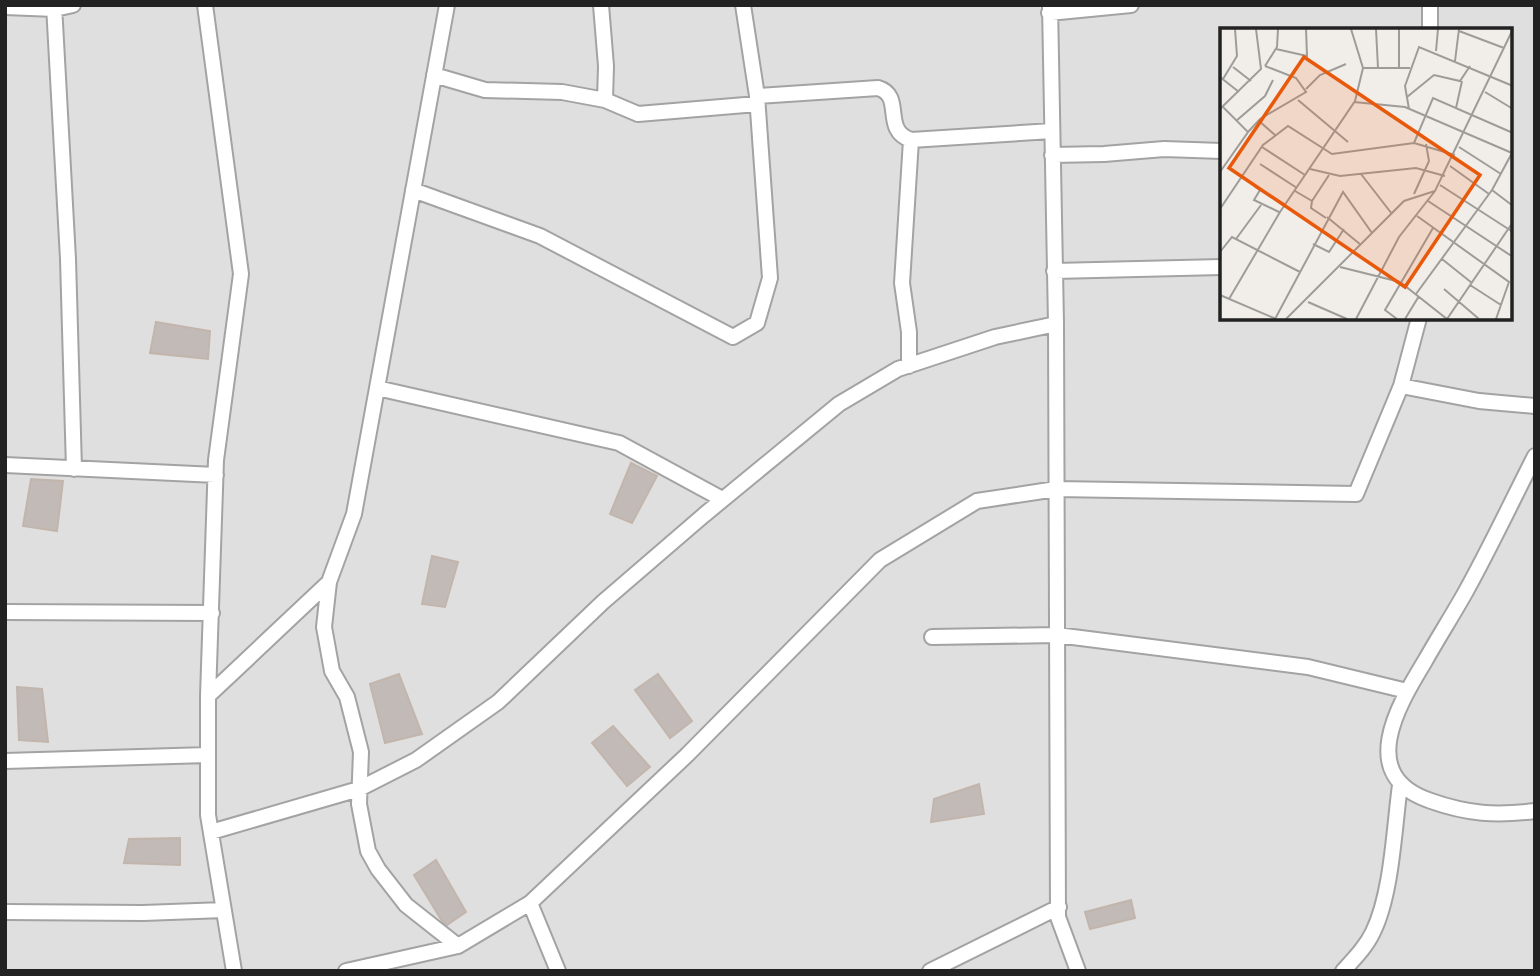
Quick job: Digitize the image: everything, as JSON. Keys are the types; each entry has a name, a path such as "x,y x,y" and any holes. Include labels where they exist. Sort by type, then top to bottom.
{"street":[{"path":"5,8 73,5"},
{"path":"205,5 241,274 216,475 208,696 208,815 234,971"},
{"path":"447,5 354,513 329,582 324,628 332,671 348,697 361,752 359,804 368,851 378,870 406,905 458,946"},
{"path":"601,5 606,66 605,100"},
{"path":"413,190 540,236 733,337 757,323 770,278 757,100 743,5"},
{"path":"1078,971 1058,917 1056,324 1049,9 1131,5"},
{"path":"1430,5 1430,28"},
{"path":"55,7 68,259 74,469"},
{"path":"434,75 485,90 562,92 605,100 638,114 878,88 887,90 891,96 895,127 901,137 911,140 1052,131"},
{"path":"909,366 909,332 902,283 911,140"},
{"path":"1052,155 1164,149 1220,151"},
{"path":"1055,271 1220,267"},
{"path":"346,971 458,946 530,903 687,755 880,560 977,502 1056,489 1356,494 1401,386 1418,320"},
{"path":"211,832 359,789 415,760 498,702 603,602 839,404 898,369 995,337 1056,324"},
{"path":"1401,386 1479,401 1535,406"},
{"path":"377,388 619,443 723,499"},
{"path":"1535,456 1466,592 1407,691 1394,718 1389,742 1391,771 1401,785 1420,798 1459,811 1503,816 1535,811"},
{"path":"5,466 216,475"},
{"path":"208,696 329,582"},
{"path":"5,612 212,613"},
{"path":"932,637 1057,635 1308,667 1407,691"},
{"path":"5,761 208,755"},
{"path":"1343,971 1361,951 1373,932 1381,911 1401,785"},
{"path":"530,903 558,971"},
{"path":"930,971 1059,907"},
{"path":"5,912 142,914 224,910"}],"shaded area":[{"path":"5,5 1535,5 1535,971 5,971"}],"building":[{"path":"156,322 210,331 208,359 150,353"},
{"path":"631,463 657,476 632,523 610,514"},
{"path":"31,479 63,481 57,531 23,526"},
{"path":"432,556 458,562 445,607 422,604"},
{"path":"399,674 422,734 385,743 370,684"},
{"path":"658,674 692,721 670,738 635,690"},
{"path":"17,687 42,689 48,742 19,740"},
{"path":"613,726 650,767 627,786 592,743"},
{"path":"979,784 984,814 931,822 934,799"},
{"path":"180,838 180,865 124,863 129,839"},
{"path":"436,860 466,912 447,925 414,875"},
{"path":"1131,900 1135,918 1090,929 1085,912"}]}
